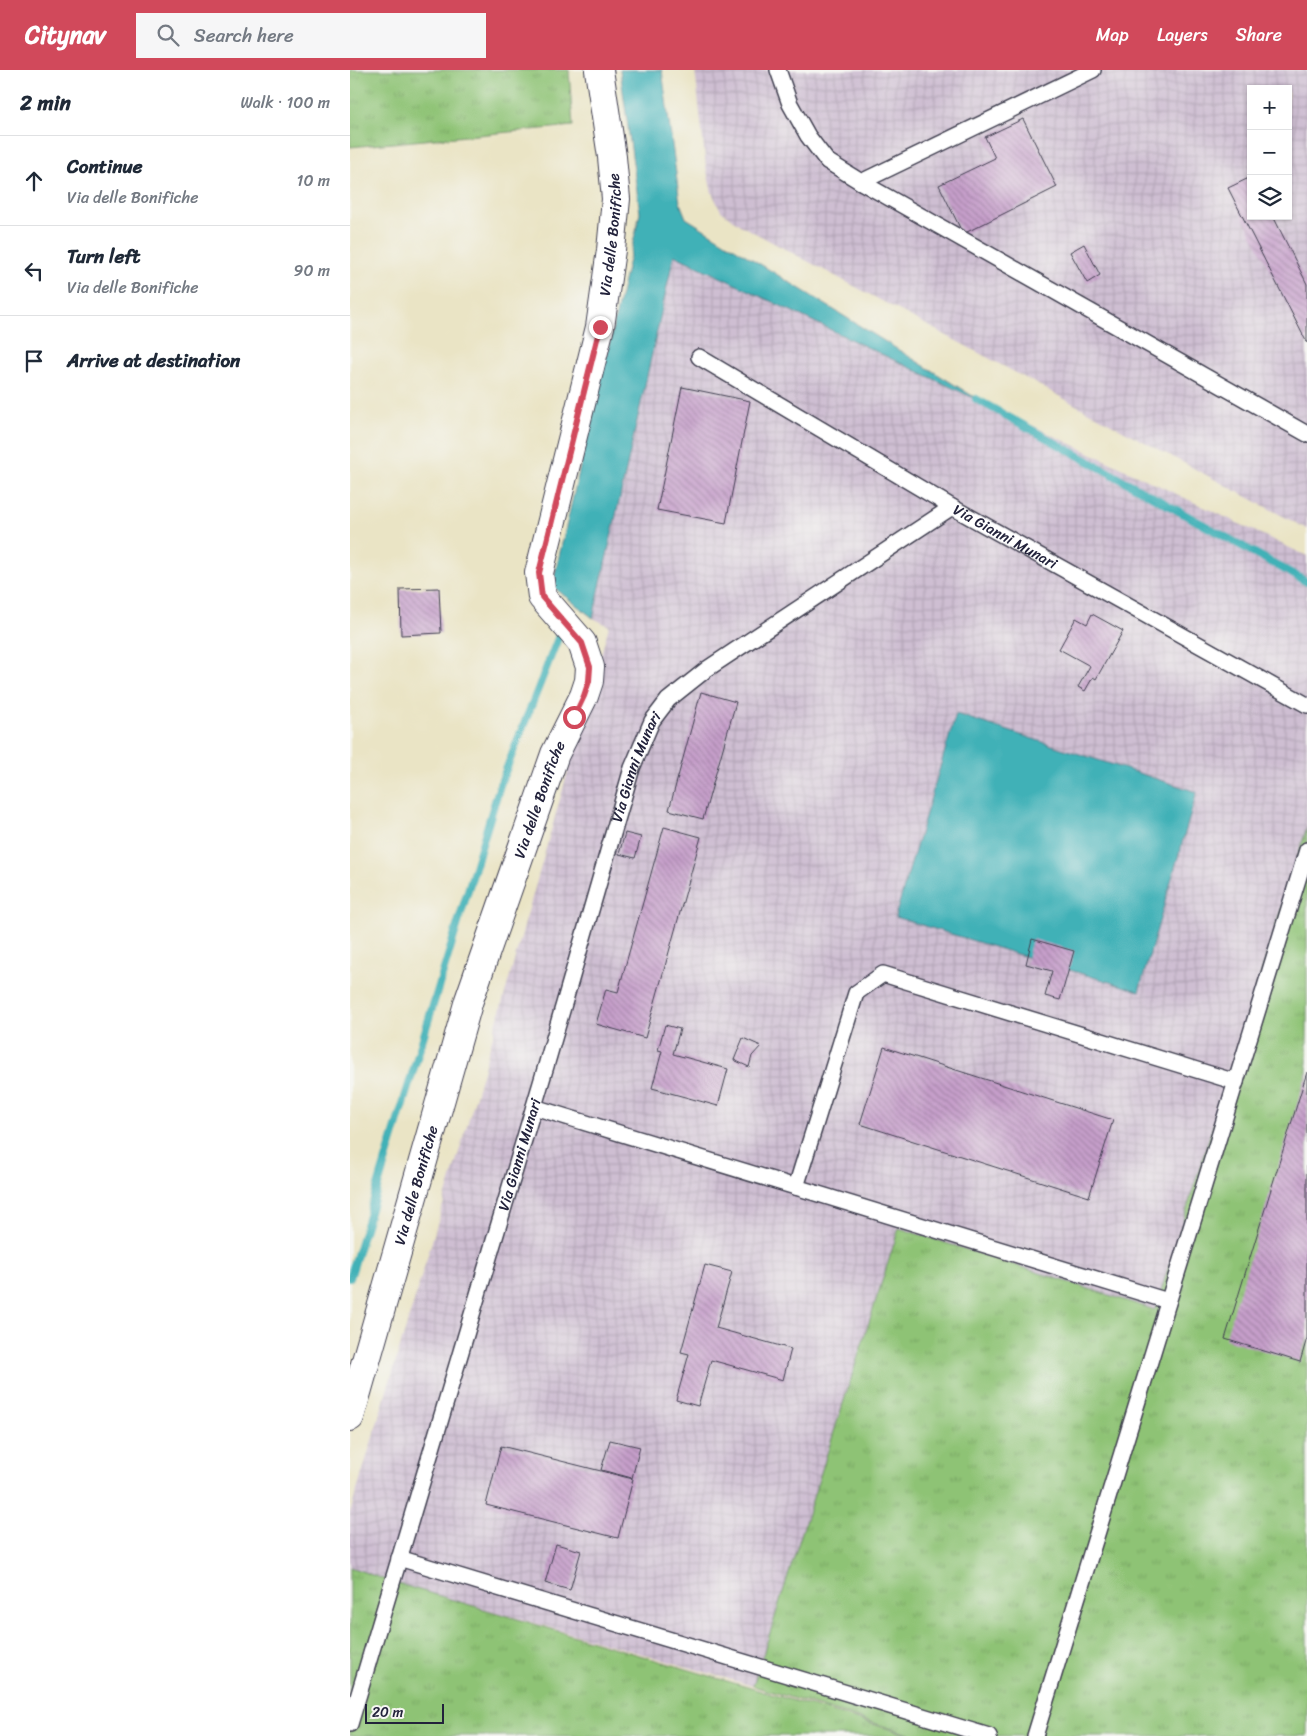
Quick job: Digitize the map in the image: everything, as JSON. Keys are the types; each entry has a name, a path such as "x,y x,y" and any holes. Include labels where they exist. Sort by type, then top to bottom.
{"street":[{"name":"Via delle Bonifiche","path":"350,1417 470,1000 555,754 584,696 589,681 590,667 582,643 542,597 539,573 600,327 615,222 616,200 612,157 599,70"}],"lane":[{"path":"778,70 790,104 808,136 827,161 1307,434"},
{"path":"861,182 1093,70"},
{"path":"698,357 952,507"},
{"name":"Via Gianni Munari","path":"350,1724 534,1107 632,768 652,721 668,700 707,669 952,507 1307,705"},
{"path":"1035,1736 1307,850"},
{"path":"796,1187 856,994 883,974 1236,1082"},
{"path":"534,1107 1168,1301"},
{"path":"399,1558 989,1736"}],"shaded area":[{"path":"695,70 1307,70 1307,529 740,225 721,211 712,193 706,167"},
{"path":"674,255 1307,556 1307,827 1155,1310 899,1228 753,1686 389,1581 350,1567 350,1513 477,1092 609,626 593,618"}],"green space":[{"path":"350,70 569,70 573,126 350,147"},
{"path":"1307,827 1307,1736 916,1736 753,1686 899,1228 1155,1310"},
{"path":"350,1567 389,1581 913,1736 350,1736"}],"water":[{"path":"620,70 662,70 680,203 686,218 984,403 674,255 593,618 552,586 640,213"},
{"path":"956,714 1197,792 1139,991 895,917"}],"building":[{"path":"1023,119 1057,187 963,234 939,185 995,158 985,137"},
{"path":"1247,179 1247,220 1275,220 1307,284 1307,343 1228,188"},
{"path":"1084,244 1100,275 1087,283 1070,252"},
{"path":"682,387 750,401 726,523 657,510"},
{"path":"439,588 441,633 401,635 400,589"},
{"path":"1092,614 1123,631 1096,679 1093,677 1085,691 1078,687 1090,666 1059,649 1076,618 1087,624"},
{"path":"701,692 736,702 703,819 669,810"},
{"path":"664,827 701,837 645,1038 596,1024 606,989 618,992"},
{"path":"625,833 641,837 635,858 619,854"},
{"path":"1032,939 1074,951 1060,1000 1045,996 1052,971 1026,964"},
{"path":"665,1025 680,1029 673,1054 728,1069 718,1106 652,1088 662,1051 658,1050"},
{"path":"743,1038 761,1046 752,1056 749,1067 734,1060"},
{"path":"884,1047 1113,1120 1089,1197 860,1124"},
{"path":"1307,1072 1307,1338 1300,1362 1225,1339"},
{"path":"705,1265 732,1272 716,1328 791,1349 783,1380 711,1360 698,1406 676,1400 689,1354 681,1352"},
{"path":"610,1440 640,1447 632,1478 601,1470"},
{"path":"501,1446 633,1479 618,1538 486,1505"},
{"path":"556,1544 581,1551 570,1590 545,1583"}],"waterway":[{"path":"976,399 1307,582"},
{"path":"350,1278 500,785 562,628"}],"route":[{"path":"574,717 589,681 590,667 582,643 542,597 539,573 600,327"}]}
